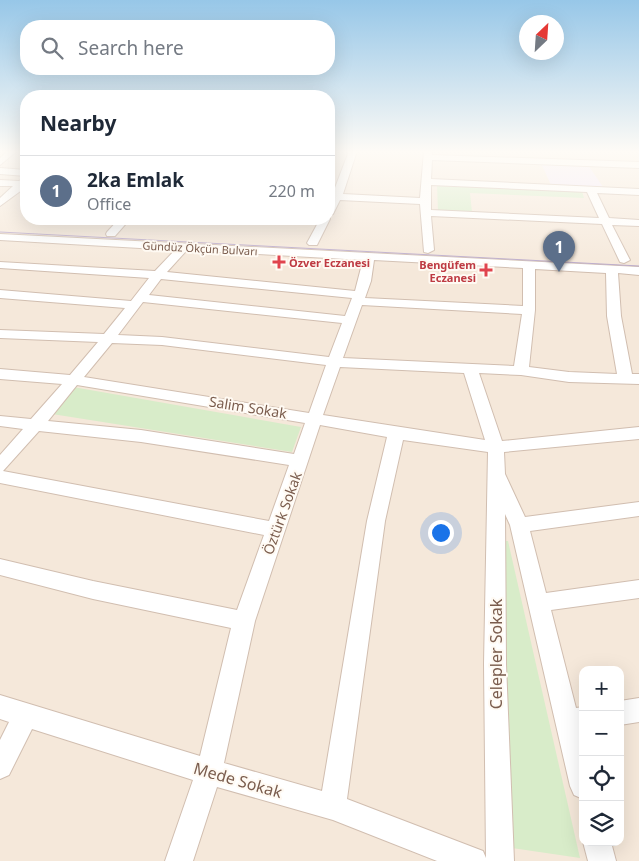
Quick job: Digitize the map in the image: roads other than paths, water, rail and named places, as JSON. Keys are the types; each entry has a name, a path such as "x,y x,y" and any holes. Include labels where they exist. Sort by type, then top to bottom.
{"street":[{"path":"0,203 15,191"},
{"path":"426,191 428,250"},
{"path":"591,191 624,260"},
{"path":"626,191 639,192"},
{"path":"335,196 425,201"},
{"path":"427,213 639,224"},
{"path":"111,234 119,225"},
{"path":"312,243 322,225"},
{"name":"Gündüz Ökçün Bulvarı","path":"0,228 639,260"},
{"name":"Gündüz Ökçün Bulvarı","path":"0,237 639,271"},
{"path":"0,466 158,275 184,247"},
{"name":"Öztürk Sokak","path":"179,861 209,772 244,621 314,418 358,298 370,258"},
{"path":"0,265 158,275 358,298 529,310"},
{"path":"521,371 529,310 529,266"},
{"path":"0,334 162,341 334,362 470,368 521,371 569,377 632,379 614,316 612,269"},
{"path":"0,294 136,302 350,320"},
{"name":"Celepler Sokak","path":"470,368 496,447 496,664 500,861"},
{"name":"Salim Sokak","path":"0,374 73,380 314,418 396,433 496,447 639,433"},
{"path":"0,421 150,438 301,460"},
{"path":"333,807 376,521 396,433"},
{"path":"496,473 519,525 537,603 574,720 579,757"},
{"path":"0,477 275,530"},
{"path":"519,525 639,509"},
{"path":"0,566 93,590 244,621"},
{"path":"537,603 639,590"},
{"name":"Mede Sokak","path":"0,707 209,772 333,807 470,860"},
{"path":"624,712 639,710"},
{"path":"0,766 26,715"},
{"path":"599,846 602,861"}],"tram line":[{"path":"0,232 639,266"}],"place":[{"name":"Özver Eczanesi","path":"279,262"},
{"name":"Bengüfem Eczanesi","path":"486,270"},
{"name":"2ka Emlak","path":"559,272"}]}
